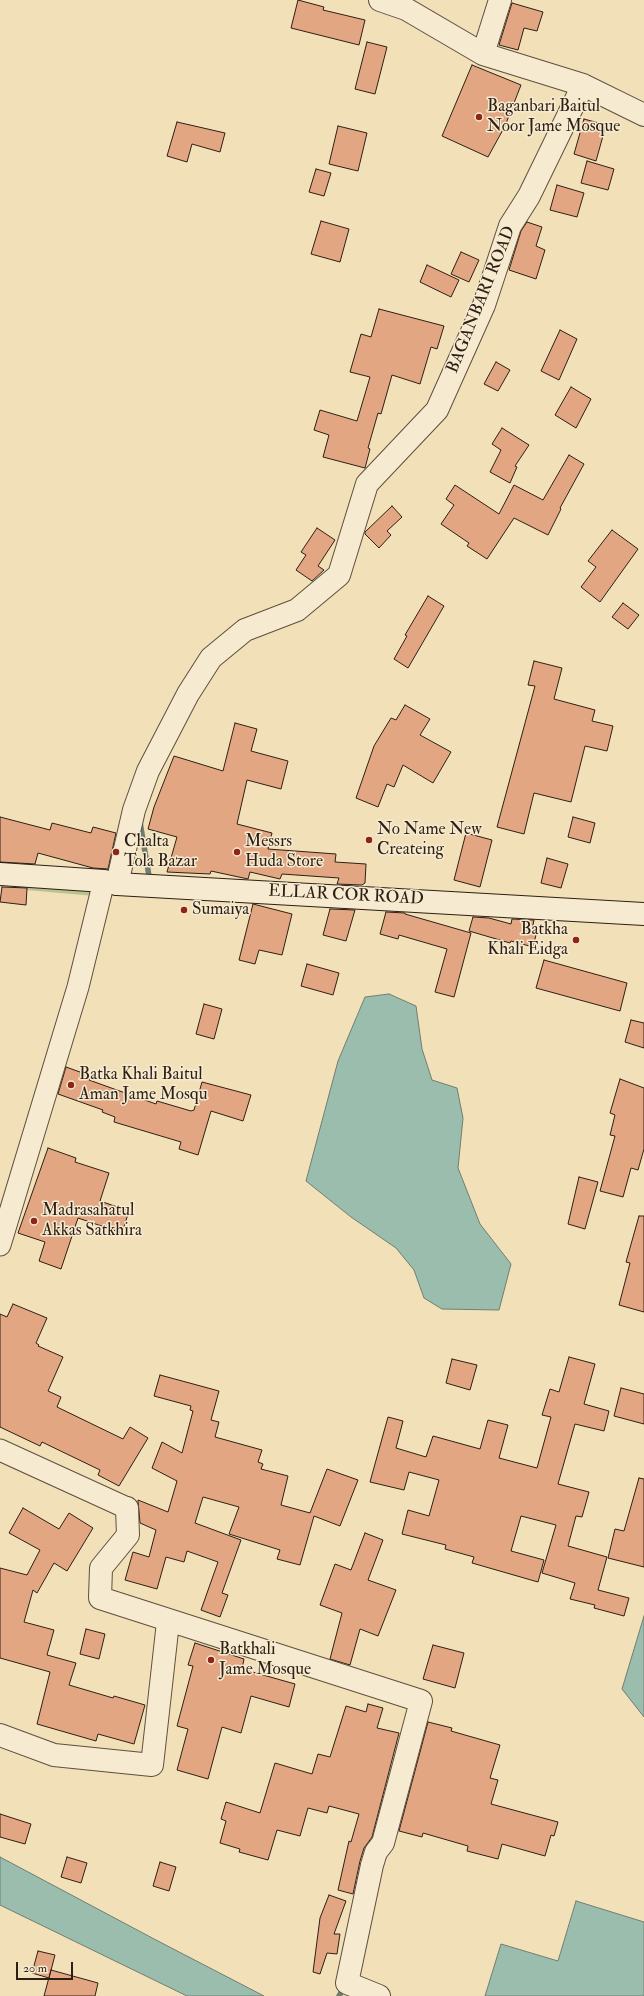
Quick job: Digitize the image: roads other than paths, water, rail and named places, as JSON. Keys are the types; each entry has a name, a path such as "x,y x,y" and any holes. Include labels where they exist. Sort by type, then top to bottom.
{"street":[{"path":"380,0 406,9 483,54 583,85 644,115"},
{"path":"483,54 500,0"},
{"name":"BAGANBARI ROAD","path":"110,882 148,771 188,694 211,658 245,630 298,610 339,575 367,484 437,410 484,305 510,226 529,196 583,85"},
{"name":"ELLAR COR ROAD","path":"0,874 644,914"},
{"path":"0,1245 110,882"},
{"path":"0,1450 127,1508 128,1535 101,1568 100,1598 168,1622 421,1701 383,1843 376,1852 372,1865 347,1983 379,1996"},
{"path":"0,1735 54,1755 152,1765 168,1622"}],"waterway":[{"path":"140,822 150,882"},
{"path":"339,1996 345,1986"}],"place":[{"name":"Baganbari Baitul Noor Jame Mosque","path":"479,117"},
{"name":"No Name New Createing","path":"369,840"},
{"name":"Chalta Tola Bazar","path":"116,852"},
{"name":"Messrs Huda Store","path":"237,852"},
{"name":"Sumaiya","path":"184,910"},
{"name":"Batkha Khali Eidga","path":"576,940"},
{"name":"Batka Khali Baitul Aman Jame Mosqu","path":"71,1085"},
{"name":"Madrasahatul Akkas Satkhira","path":"34,1221"},
{"name":"Batkhali Jame Mosque","path":"211,1660"}]}
